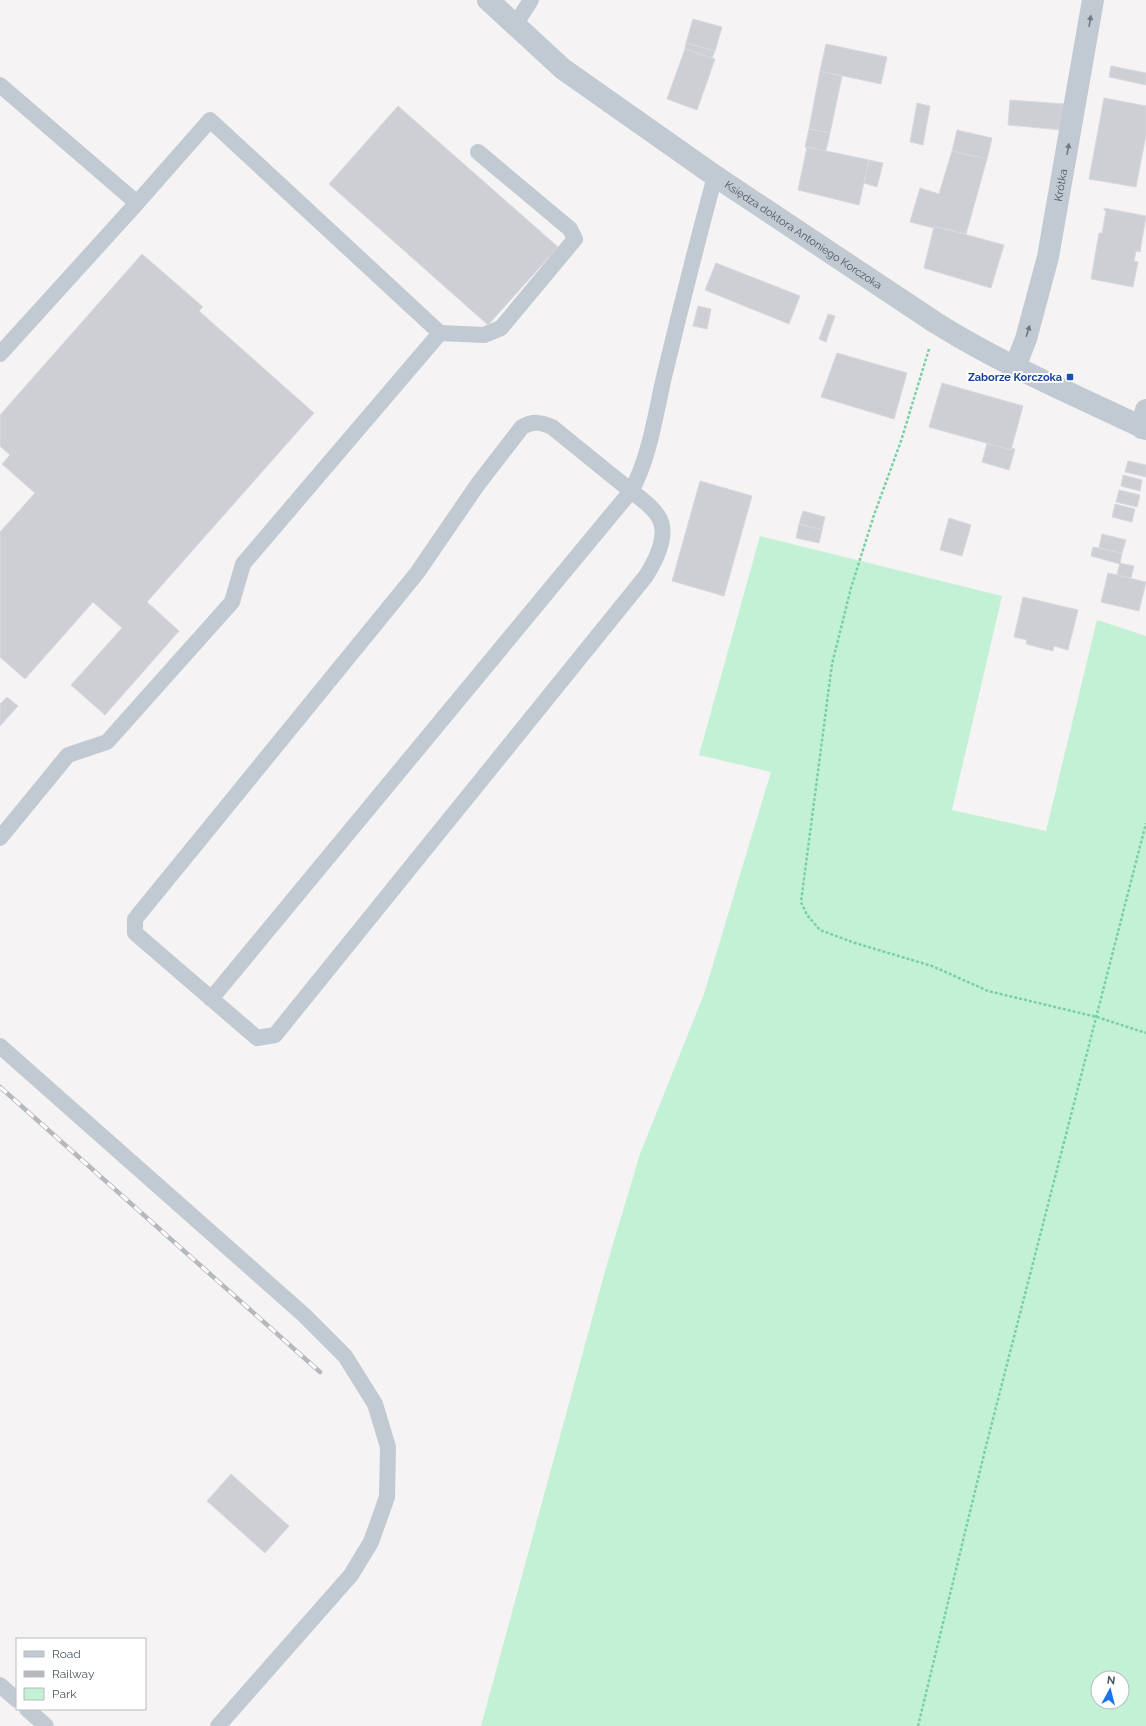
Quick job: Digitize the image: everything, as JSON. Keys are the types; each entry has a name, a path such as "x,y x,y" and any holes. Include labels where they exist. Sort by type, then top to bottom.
{"street":[{"name":"Księdza doktora Antoniego Korczoka","path":"488,0 563,69 715,176 936,323 971,345 1015,367 1145,422"},
{"name":"Krótka","path":"1015,367 1026,339 1048,257 1093,0"}],"lane":[{"path":"515,25 531,0"},
{"path":"0,85 137,203"},
{"path":"0,354 210,120 440,333 484,335 501,328 575,239 570,229 478,152"},
{"path":"211,999 631,491 638,479 648,443 715,176"},
{"path":"0,838 68,755 107,742 232,602 244,564 440,333"},
{"path":"537,422 552,427 631,491 654,510 659,518 662,529 661,544 654,563 646,576 275,1035 257,1038 135,933 135,919 417,572 478,484 522,427 528,423 537,422"},
{"path":"0,1046 304,1315 345,1356 375,1404 388,1448 387,1497 371,1542 351,1575 218,1726"},
{"path":"0,1686 16,1699"},
{"path":"28,1710 46,1726"}],"path":[{"path":"936,323 901,441 874,515 851,588 832,664 801,902 807,915 820,930 855,943 932,966 988,991 1097,1017 1146,1033"},
{"path":"918,1726 986,1446 1146,823"}],"green space":[{"path":"760,536 1002,596 952,810 1046,831 1097,620 1146,636 1146,1726 481,1726 607,1264 640,1154 704,994 771,772 699,755"}],"building":[{"path":"693,19 722,27 715,51 686,43"},
{"path":"686,43 715,51 712,58 685,49"},
{"path":"826,44 887,57 881,84 820,71"},
{"path":"685,49 715,59 697,110 667,99"},
{"path":"1111,66 1146,73 1146,85 1109,77"},
{"path":"820,71 842,76 830,133 809,129"},
{"path":"1104,98 1146,106 1146,135 1136,187 1089,179"},
{"path":"1010,100 1065,104 1062,130 1008,125"},
{"path":"917,103 930,106 923,145 910,142"},
{"path":"398,106 558,247 488,325 329,184"},
{"path":"809,129 830,133 826,151 805,147"},
{"path":"957,130 992,138 987,159 952,151"},
{"path":"807,147 869,160 859,205 798,190"},
{"path":"952,151 987,159 966,234 910,222 920,188 939,194"},
{"path":"869,160 883,163 877,187 864,183"},
{"path":"1104,208 1146,216 1140,252 1136,251 1134,261 1138,262 1133,287 1091,279 1099,233 1102,233 1106,211"},
{"path":"934,226 1004,245 991,288 924,268"},
{"path":"142,254 203,307 199,311 314,413 147,602 179,631 105,715 71,685 122,628 93,602 25,679 0,657 0,532 35,493 2,464 10,455 0,446 0,415"},
{"path":"716,263 800,296 789,324 705,290"},
{"path":"698,306 711,309 707,329 693,326"},
{"path":"828,314 835,316 826,342 819,339"},
{"path":"837,353 907,373 894,419 821,397"},
{"path":"942,383 1023,406 1011,450 929,427"},
{"path":"987,443 1011,450 1011,448 1015,449 1009,470 982,462"},
{"path":"1128,461 1146,465 1146,477 1125,472"},
{"path":"1123,475 1142,480 1140,491 1121,486"},
{"path":"700,481 752,496 724,596 672,581"},
{"path":"1119,490 1140,495 1137,507 1116,502"},
{"path":"1115,504 1135,509 1132,522 1112,517"},
{"path":"803,511 825,517 822,530 799,524"},
{"path":"949,518 971,525 962,556 940,550"},
{"path":"799,524 822,530 819,543 796,538"},
{"path":"1102,534 1126,540 1122,553 1099,548"},
{"path":"1093,547 1122,553 1120,564 1091,556"},
{"path":"1120,563 1134,566 1131,578 1117,575"},
{"path":"1108,573 1146,582 1139,611 1101,602"},
{"path":"1023,597 1078,610 1068,650 1054,646 1053,651 1026,644 1027,640 1014,637"},
{"path":"7,697 18,706 0,726 0,704"},
{"path":"231,1474 289,1526 265,1553 207,1501"}],"railway":[{"path":"0,1087 320,1372"}],"place":[{"name":"Zaborze Korczoka","path":"1070,377"}]}
